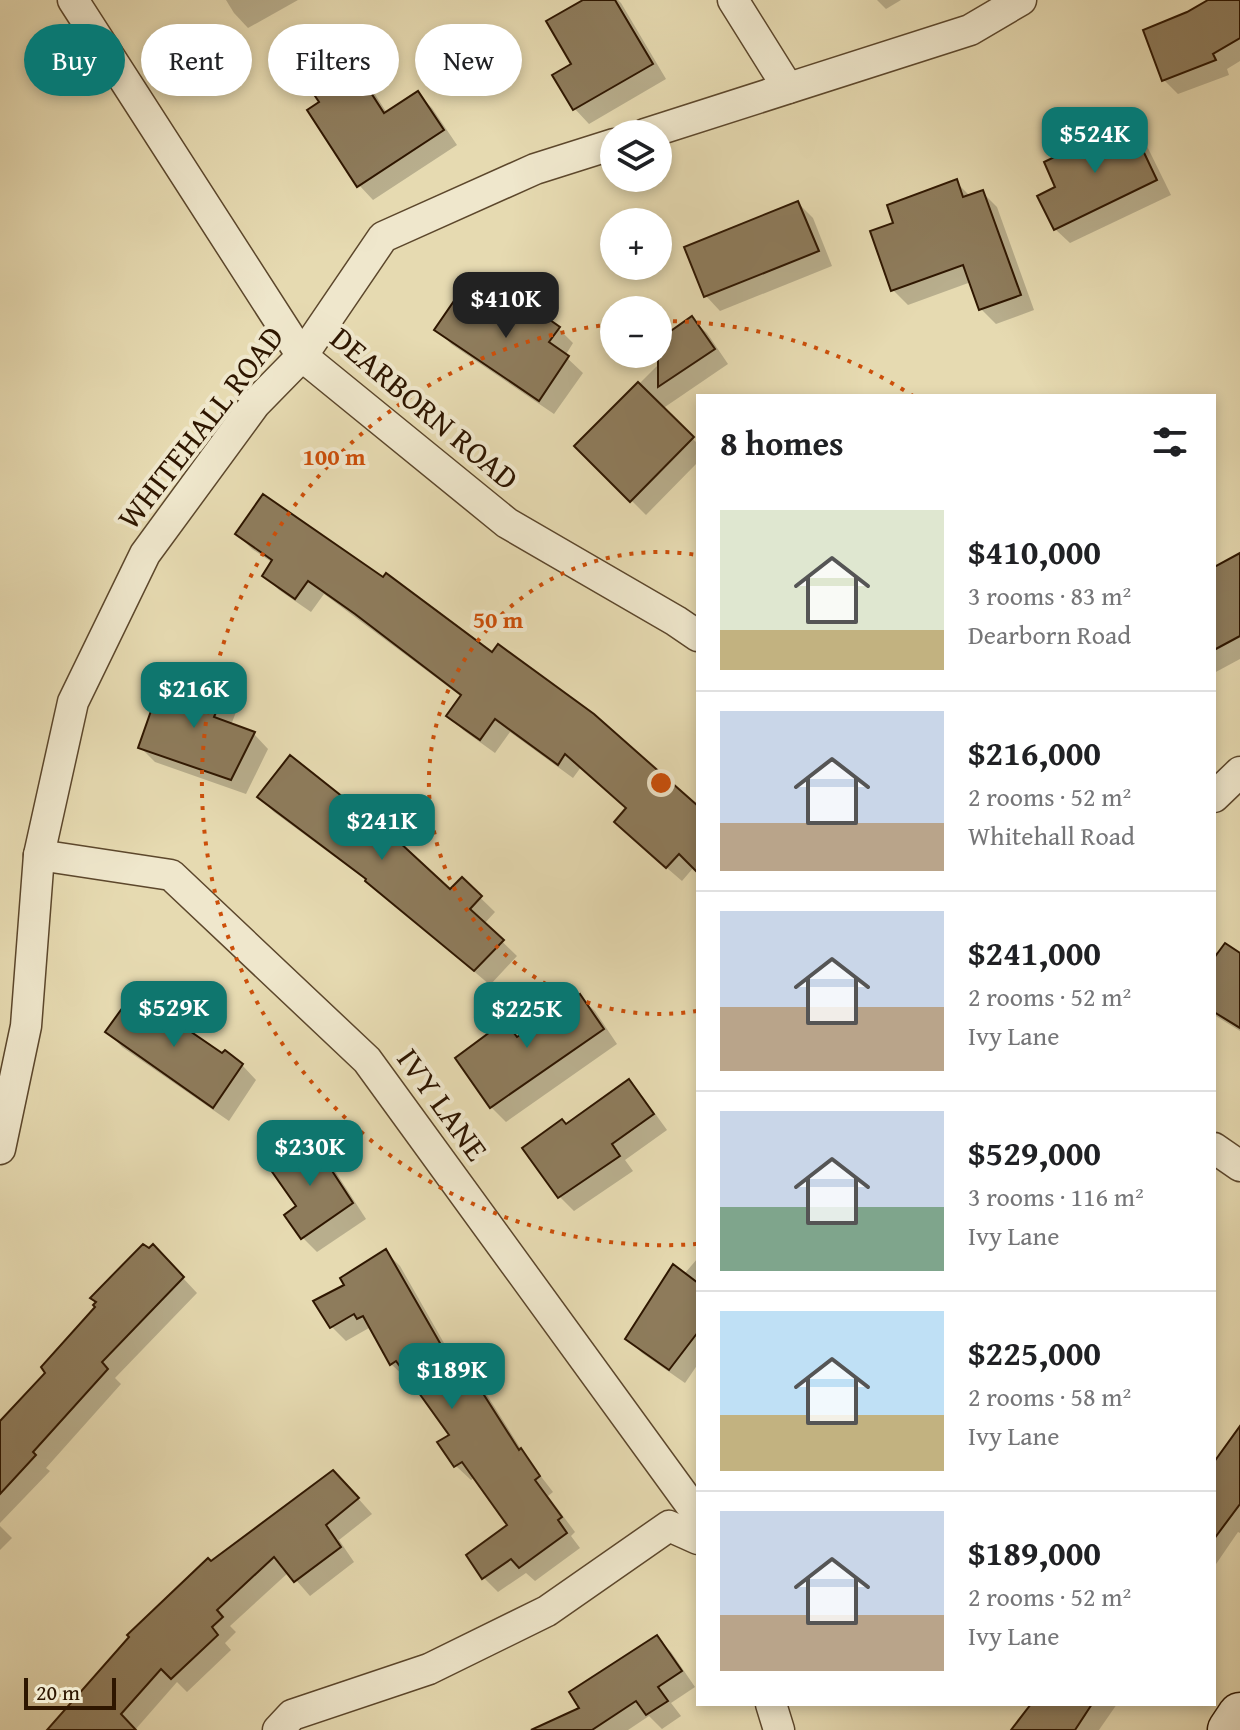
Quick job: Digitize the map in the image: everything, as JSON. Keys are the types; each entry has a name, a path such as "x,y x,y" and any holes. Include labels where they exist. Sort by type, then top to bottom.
{"main road":[{"path":"1230,1730 1240,1715"}],"street":[{"name":"DEARBORN ROAD","path":"73,0 302,356 507,523 696,635"},
{"path":"733,0 788,88"},
{"path":"672,125 970,30 1021,0"},
{"name":"WHITEHALL ROAD","path":"0,1149 26,1026 39,855 73,702 145,554 255,404 302,356 383,237 535,169 600,148"},
{"path":"1216,795 1240,772"},
{"name":"IVY LANE","path":"39,855 171,875 367,1060 696,1512"},
{"path":"1216,1149 1240,1166"},
{"path":"278,1730 292,1715 429,1669 547,1611 669,1526 696,1538"},
{"path":"772,1706 779,1730"}],"building":[{"path":"583,0 615,0 653,64 573,110 552,75 571,64 546,21"},
{"path":"1208,0 1240,0 1240,38 1213,54 1216,60 1162,81 1143,30"},
{"path":"415,93 415,96 421,96 444,130 357,187 307,110 319,102 315,96 373,96 384,113"},
{"path":"1129,121 1157,180 1054,230 1037,196 1055,187 1044,162"},
{"path":"957,179 963,197 983,190 1021,295 979,310 963,265 891,291 870,231 893,223 887,205"},
{"path":"798,201 819,251 704,297 684,247"},
{"path":"465,285 506,313 517,297 560,327 549,342 569,356 539,401 434,330"},
{"path":"692,316 715,349 658,387 658,368 672,368 672,330"},
{"path":"638,382 694,437 630,502 574,446"},
{"path":"263,494 383,577 386,573 492,652 498,644 594,714 696,804 696,871 679,854 666,868 614,822 626,808 565,754 558,765 495,719 480,740 446,716 461,695 308,581 295,599 262,576 272,560 235,534"},
{"path":"1240,553 1240,636 1216,649 1216,566"},
{"path":"164,674 223,696 214,717 255,732 231,780 138,748"},
{"path":"290,755 397,840 450,889 462,877 482,896 470,909 504,940 474,971 366,879 257,797"},
{"path":"1225,943 1240,953 1240,1028 1216,1013 1216,955"},
{"path":"136,989 164,1008 162,1012 243,1064 213,1108 105,1032"},
{"path":"580,994 604,1029 490,1108 455,1058 505,1021 517,1037"},
{"path":"629,1079 654,1114 612,1144 620,1156 558,1198 522,1148 562,1119 566,1124"},
{"path":"310,1137 353,1203 301,1239 284,1215 296,1206 268,1166"},
{"path":"143,1244 149,1248 153,1244 184,1277 102,1362 108,1369 33,1452 36,1455 0,1494 0,1421 45,1373 41,1367 95,1307 96,1302 90,1298"},
{"path":"386,1249 448,1357 456,1351 519,1450 521,1448 540,1476 535,1480 562,1517 558,1520 567,1533 519,1568 511,1559 482,1579 466,1555 507,1525 462,1462 454,1467 437,1442 449,1435 396,1361 390,1365 363,1316 357,1319 354,1314 330,1328 313,1301 344,1285 340,1278"},
{"path":"673,1264 696,1281 696,1335 669,1370 625,1339"},
{"path":"1240,1426 1240,1504 1216,1536 1216,1459"},
{"path":"333,1470 359,1498 326,1525 341,1547 294,1582 274,1557 217,1610 223,1617 212,1627 218,1635 171,1679 161,1669 121,1714 136,1730 47,1730 129,1637 127,1635 208,1558 211,1561"},
{"path":"657,1635 682,1671 658,1687 668,1701 646,1715 636,1701 592,1730 531,1730 579,1708 569,1692"},
{"path":"1029,1706 1091,1706 1075,1730 1011,1730"}]}
